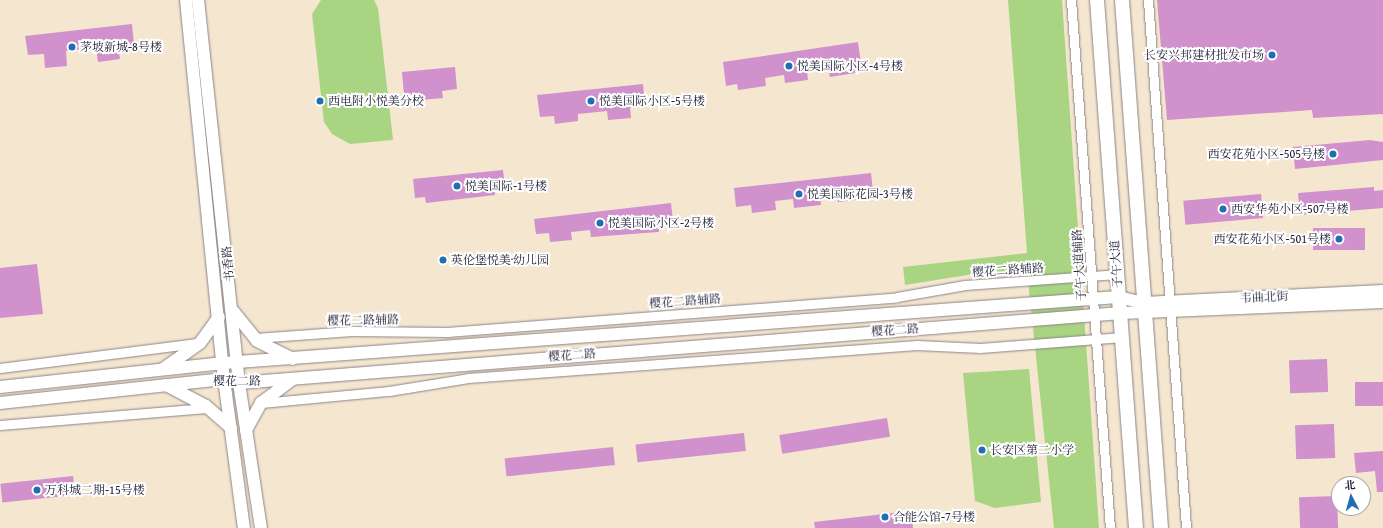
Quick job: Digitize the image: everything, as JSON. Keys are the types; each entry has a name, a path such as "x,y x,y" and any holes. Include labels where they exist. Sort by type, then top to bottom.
{"main road":[{"name":"书香路","path":"186,0 224,363 224,379 244,528"},
{"name":"书香路","path":"198,0 239,364 239,383 261,528"},
{"name":"子午大道","path":"1097,0 1136,528"},
{"path":"1122,0 1161,528"},
{"name":"韦曲北街","path":"1145,309 1383,291"},
{"name":"樱花二路","path":"0,387 224,363 239,364 296,360 1118,297 1145,309"},
{"name":"韦曲北街","path":"1170,307 1383,302"},
{"name":"樱花二路","path":"0,403 224,379 239,383 293,379 1121,313 1145,309"},
{"path":"233,311 255,338 268,349 296,360"},
{"path":"162,370 200,343 219,317"},
{"path":"246,430 261,403 293,379"},
{"path":"166,385 209,408 231,428"}],"street":[{"name":"子午大道辅路","path":"1071,0 1110,528"},
{"path":"1148,0 1186,528"},
{"name":"樱花二路辅路","path":"255,338 352,331 447,332 897,297 965,285 1117,274"},
{"path":"261,403 515,375 917,345 980,348 1123,337"},
{"path":"0,368 200,343"},
{"path":"0,425 209,408"}],"green space":[{"path":"321,0 374,0 378,8 393,140 350,144 332,134 324,122 312,14"},
{"path":"1008,0 1062,0 1099,528 1054,528 1027,271 980,273 905,285 903,267 1027,253"},
{"path":"1029,369 1041,502 995,508 975,501 963,373"}],"building":[{"name":"长安兴邦建材批发市场","path":"1157,0 1383,0 1383,114 1313,118 1312,110 1167,120"},
{"name":"茅坡新城-8号楼","path":"132,24 134,44 118,46 120,59 98,62 96,48 66,51 67,66 45,68 44,54 28,55 25,36"},
{"name":"悦美国际小区-4号楼","path":"858,42 861,63 854,64 855,73 830,77 828,68 807,71 808,80 785,83 784,75 765,78 766,86 738,90 737,84 726,86 723,62"},
{"path":"455,67 457,89 442,91 443,98 420,100 419,94 404,95 402,72"},
{"name":"悦美国际小区-5号楼","path":"643,84 645,107 630,108 631,118 608,120 607,111 578,114 578,121 555,124 554,116 540,117 537,95"},
{"name":"西安花苑小区-505号楼","path":"1370,140 1383,142 1383,160 1295,169 1293,147"},
{"name":"悦美国际-1号楼","path":"503,170 505,186 494,187 495,195 426,203 425,197 415,198 413,179"},
{"name":"悦美国际花园-3号楼","path":"871,173 873,191 862,192 863,199 838,202 838,195 820,197 821,205 794,208 793,199 775,201 776,210 752,213 751,205 736,207 734,188"},
{"path":"1374,187 1374,191 1383,190 1383,208 1300,215 1298,193"},
{"name":"西安华苑小区-507号楼","path":"1261,194 1263,218 1185,225 1183,201"},
{"name":"悦美国际小区-2号楼","path":"671,203 673,222 658,224 659,232 591,237 590,230 571,232 572,240 550,242 549,233 536,234 534,219"},
{"name":"西安花苑小区-501号楼","path":"1313,228 1365,228 1365,250 1313,250"},
{"path":"37,264 43,314 0,318 0,268"},
{"path":"1327,359 1328,392 1290,393 1289,360"},
{"path":"1355,382 1383,382 1383,406 1355,406"},
{"path":"887,418 890,437 782,454 779,435"},
{"path":"1334,424 1335,458 1296,459 1295,425"},
{"path":"744,433 746,451 637,462 636,444"},
{"path":"613,447 615,465 506,476 505,458"},
{"path":"1383,451 1383,492 1377,492 1375,471 1356,473 1354,453"},
{"name":"万科城二期-15号楼","path":"73,476 75,495 2,503 0,484"},
{"path":"1331,496 1331,516 1338,516 1338,528 1300,528 1299,497"},
{"name":"合能公馆-7号楼","path":"911,511 913,528 815,528 814,522"}],"place":[{"name":"茅坡新城-8号楼","path":"72,47"},
{"name":"长安兴邦建材批发市场","path":"1272,55"},
{"name":"悦美国际小区-4号楼","path":"789,66"},
{"name":"西电附小悦美分校","path":"320,101"},
{"name":"悦美国际小区-5号楼","path":"591,101"},
{"name":"西安花苑小区-505号楼","path":"1333,154"},
{"name":"悦美国际-1号楼","path":"457,186"},
{"name":"悦美国际花园-3号楼","path":"799,194"},
{"name":"西安华苑小区-507号楼","path":"1223,209"},
{"name":"悦美国际小区-2号楼","path":"600,223"},
{"name":"西安花苑小区-501号楼","path":"1339,239"},
{"name":"英伦堡悦美·幼儿园","path":"443,260"},
{"name":"长安区第二小学","path":"982,450"},
{"name":"万科城二期-15号楼","path":"37,490"},
{"name":"合能公馆-7号楼","path":"885,517"}]}
